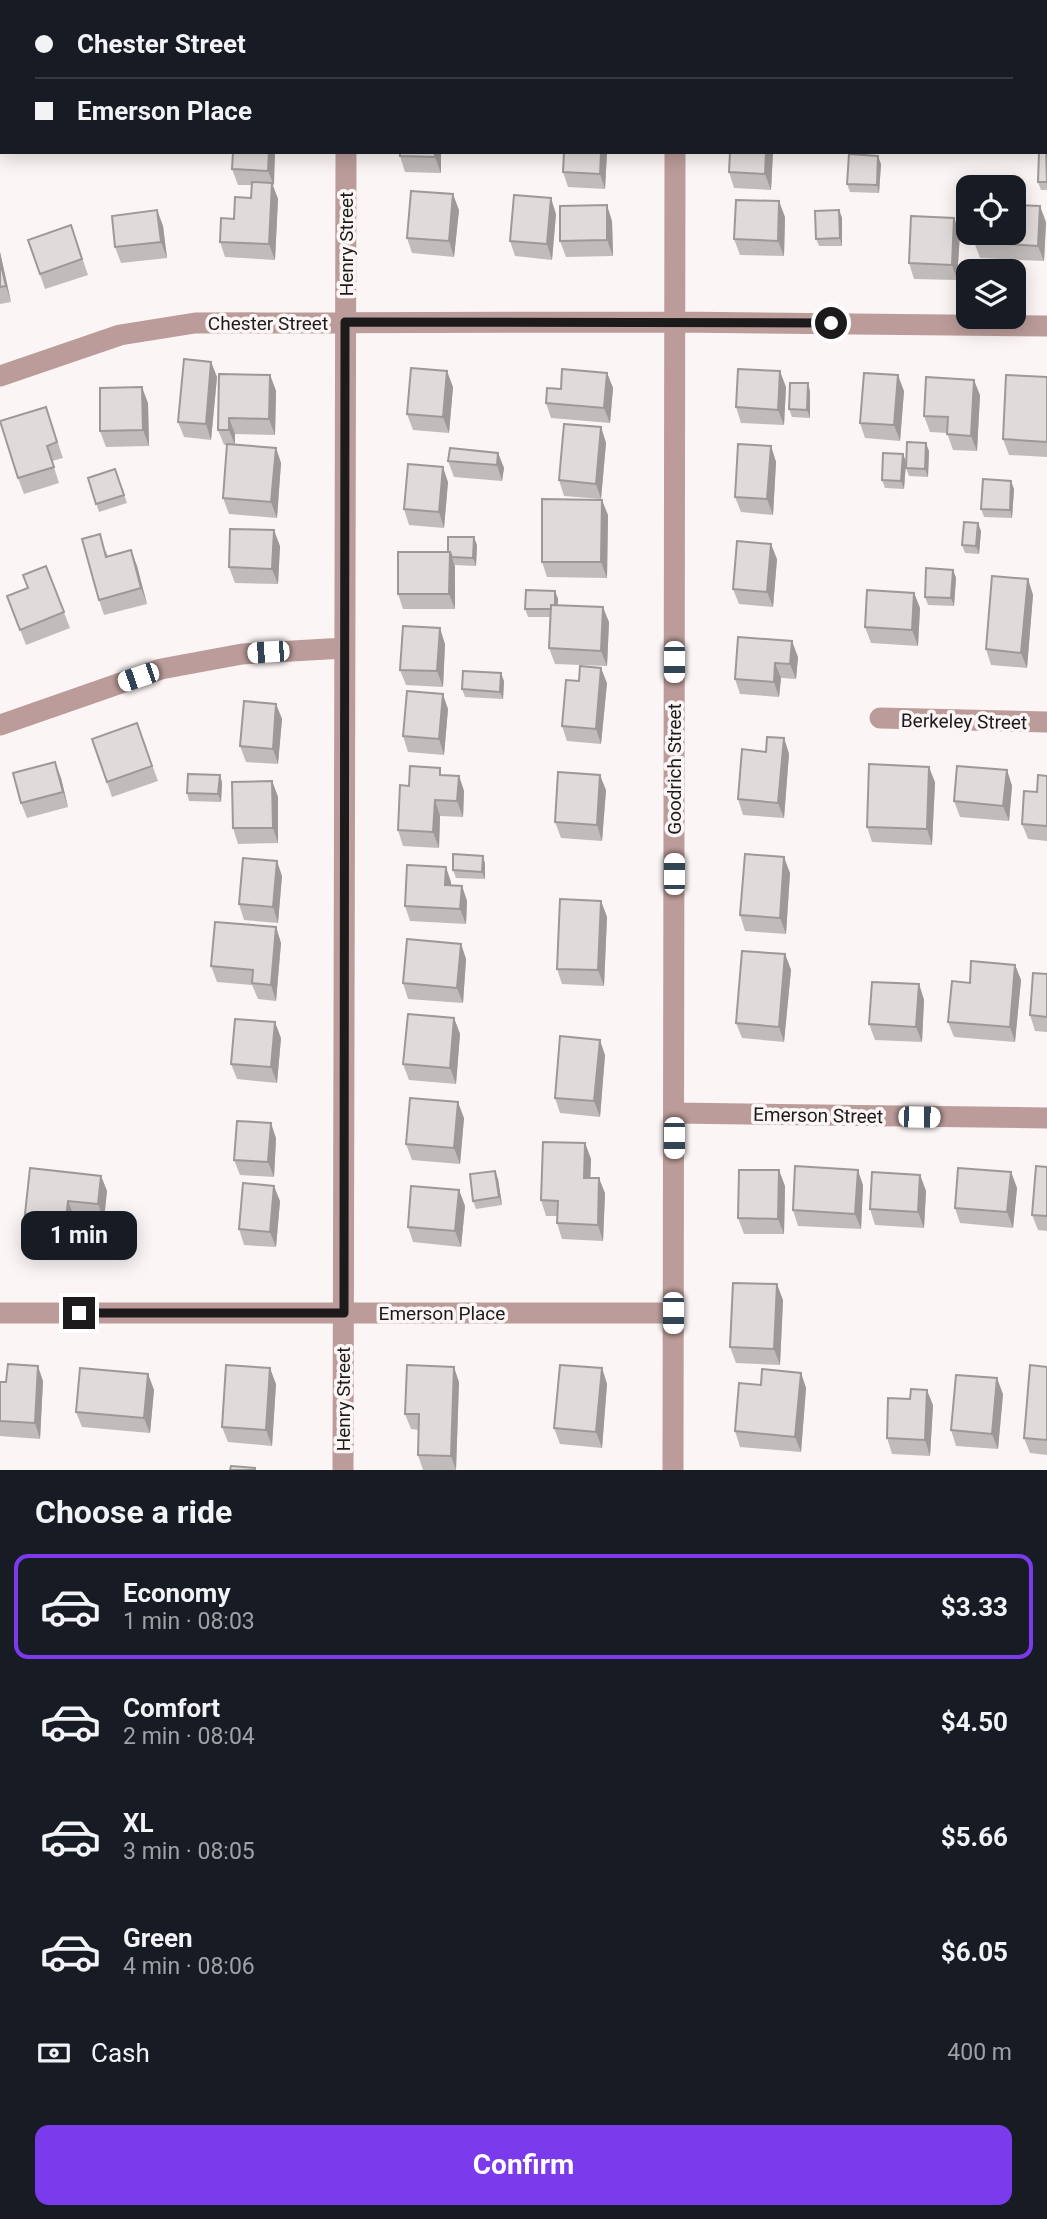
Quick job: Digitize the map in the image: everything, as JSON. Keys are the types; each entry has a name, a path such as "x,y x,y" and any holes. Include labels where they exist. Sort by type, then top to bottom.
{"street":[{"name":"Henry Street","path":"343,1470 346,154"},
{"name":"Goodrich Street","path":"673,1470 675,154"},
{"name":"Chester Street","path":"0,376 120,335 195,323 675,322 1047,326"},
{"path":"0,725 161,669 242,654 344,648"},
{"name":"Berkeley Street","path":"880,719 1047,722"},
{"name":"Emerson Street","path":"674,1113 1047,1118"},
{"name":"Emerson Place","path":"0,1314 673,1313"}],"building":[{"path":"233,154 269,154 268,171 232,169"},
{"path":"400,154 435,154 435,157"},
{"path":"564,154 601,154 600,174 563,172"},
{"path":"730,154 766,154 765,174 729,172"},
{"path":"849,154 878,156 877,185 847,184"},
{"path":"1039,154 1046,154 1047,182 1038,182"},
{"path":"252,182 272,183 269,244 220,242 221,218 234,219 235,197 251,198"},
{"path":"411,191 453,194 449,241 407,238"},
{"path":"514,195 551,198 547,244 510,241"},
{"path":"736,200 779,201 778,241 734,239"},
{"path":"607,205 607,240 560,241 560,206"},
{"path":"1026,205 1040,206 1038,246 1022,245 1026,245"},
{"path":"157,210 161,242 115,247 112,216"},
{"path":"839,210 840,238 816,239 815,211"},
{"path":"911,216 954,218 952,265 909,263"},
{"path":"71,225 82,259 40,274 28,240"},
{"path":"0,261 6,286 0,287"},
{"path":"184,359 211,362 206,424 178,422"},
{"path":"411,368 447,371 443,417 407,414"},
{"path":"562,369 607,373 604,408 546,403 547,388 561,389"},
{"path":"738,369 780,371 778,410 736,407"},
{"path":"864,373 898,375 894,425 860,423"},
{"path":"219,374 270,375 269,419 229,418 229,430 218,430"},
{"path":"1006,375 1047,377 1047,442 1003,439"},
{"path":"926,377 974,380 971,436 947,434 948,417 924,416"},
{"path":"790,383 808,383 807,410 789,409"},
{"path":"142,387 143,430 100,431 100,388"},
{"path":"46,407 57,442 47,446 54,467 18,478 0,421"},
{"path":"564,424 601,427 596,484 559,480"},
{"path":"907,442 926,443 925,469 906,468"},
{"path":"227,444 276,448 271,502 223,498"},
{"path":"738,444 771,446 767,499 735,497"},
{"path":"450,448 498,453 497,465 448,461"},
{"path":"883,453 903,454 901,481 882,480"},
{"path":"408,464 443,467 439,512 404,509"},
{"path":"115,469 124,495 96,504 88,478"},
{"path":"983,479 1011,481 1010,510 981,509"},
{"path":"542,499 602,500 601,562 542,562"},
{"path":"964,522 978,523 976,546 962,545"},
{"path":"230,529 274,530 272,569 229,567"},
{"path":"100,534 106,557 131,550 141,588 99,600 82,539"},
{"path":"448,537 474,537 473,558 452,557 448,552"},
{"path":"737,541 771,544 767,592 733,589"},
{"path":"398,552 450,552 449,594 398,594"},
{"path":"46,566 64,612 20,630 7,596 28,588 23,575"},
{"path":"926,568 953,570 951,598 925,597"},
{"path":"992,576 1028,579 1021,653 986,649"},
{"path":"526,590 555,591 555,605 551,605 551,609 525,609"},
{"path":"867,590 914,593 912,630 865,627"},
{"path":"551,605 603,607 601,651 549,648"},
{"path":"403,626 440,628 437,671 400,670"},
{"path":"738,637 792,641 790,664 775,663 774,682 735,679"},
{"path":"580,666 601,668 596,729 562,726 566,680 579,681"},
{"path":"463,671 501,673 500,692 462,689"},
{"path":"407,691 443,694 439,739 403,736"},
{"path":"244,701 276,704 273,749 240,746"},
{"path":"137,723 152,766 107,782 92,739"},
{"path":"767,737 784,738 778,803 738,799 742,749 766,752"},
{"path":"55,762 63,792 21,803 13,773"},
{"path":"869,764 929,767 927,829 867,827"},
{"path":"410,766 440,768 440,775 459,776 457,801 435,800 433,832 398,830 400,785 409,786"},
{"path":"957,766 1007,770 1003,806 954,801"},
{"path":"558,772 600,775 597,825 555,822"},
{"path":"188,774 220,775 218,794 187,793"},
{"path":"1038,775 1047,776 1047,826 1022,824 1024,791 1037,792"},
{"path":"272,781 273,828 233,828 232,782"},
{"path":"453,854 483,856 482,872 453,870"},
{"path":"745,854 784,857 780,918 740,915"},
{"path":"243,858 277,861 273,907 239,904"},
{"path":"407,865 446,867 445,885 462,886 460,909 405,906"},
{"path":"560,899 601,901 598,970 557,969"},
{"path":"215,922 276,927 271,985 252,983 253,970 211,966"},
{"path":"407,939 461,944 457,988 403,983"},
{"path":"742,951 785,954 779,1027 736,1023"},
{"path":"971,961 1015,965 1010,1027 948,1022 952,981 970,983"},
{"path":"1033,973 1047,974 1047,1017 1030,1015"},
{"path":"872,982 919,984 916,1027 869,1024"},
{"path":"408,1014 454,1018 450,1068 403,1064"},
{"path":"235,1019 275,1022 271,1067 231,1064"},
{"path":"560,1036 600,1040 594,1101 555,1098"},
{"path":"410,1098 458,1102 454,1148 406,1144"},
{"path":"237,1121 271,1123 268,1162 234,1160"},
{"path":"543,1142 585,1143 584,1178 599,1178 598,1225 557,1223 558,1201 541,1200"},
{"path":"795,1166 858,1170 855,1214 793,1210"},
{"path":"1036,1166 1047,1167 1047,1216 1032,1215"},
{"path":"30,1168 101,1176 98,1204 68,1201 65,1227 24,1223"},
{"path":"958,1168 1011,1172 1007,1212 955,1208"},
{"path":"739,1170 779,1170 778,1219 738,1218"},
{"path":"495,1171 499,1197 473,1201 470,1174"},
{"path":"872,1172 920,1175 918,1212 870,1209"},
{"path":"243,1183 274,1186 270,1232 239,1229"},
{"path":"411,1186 459,1190 455,1231 408,1227"},
{"path":"733,1283 777,1284 774,1349 730,1347"},
{"path":"8,1364 38,1366 35,1423 0,1421 0,1382 6,1382"},
{"path":"226,1365 270,1368 266,1430 222,1427"},
{"path":"407,1365 454,1367 451,1456 418,1455 419,1414 405,1414"},
{"path":"560,1365 602,1368 596,1432 554,1428"},
{"path":"1030,1365 1047,1367 1047,1440 1024,1438"},
{"path":"80,1368 148,1374 144,1418 76,1412"},
{"path":"762,1369 801,1373 795,1437 735,1431 739,1383 761,1385"},
{"path":"956,1375 997,1378 992,1434 951,1430"},
{"path":"911,1389 927,1390 925,1440 887,1438 888,1398 910,1399"},
{"path":"231,1466 255,1468 255,1470 230,1470"}],"route":[{"path":"79,1313 344,1313 345,322 831,323"}]}
